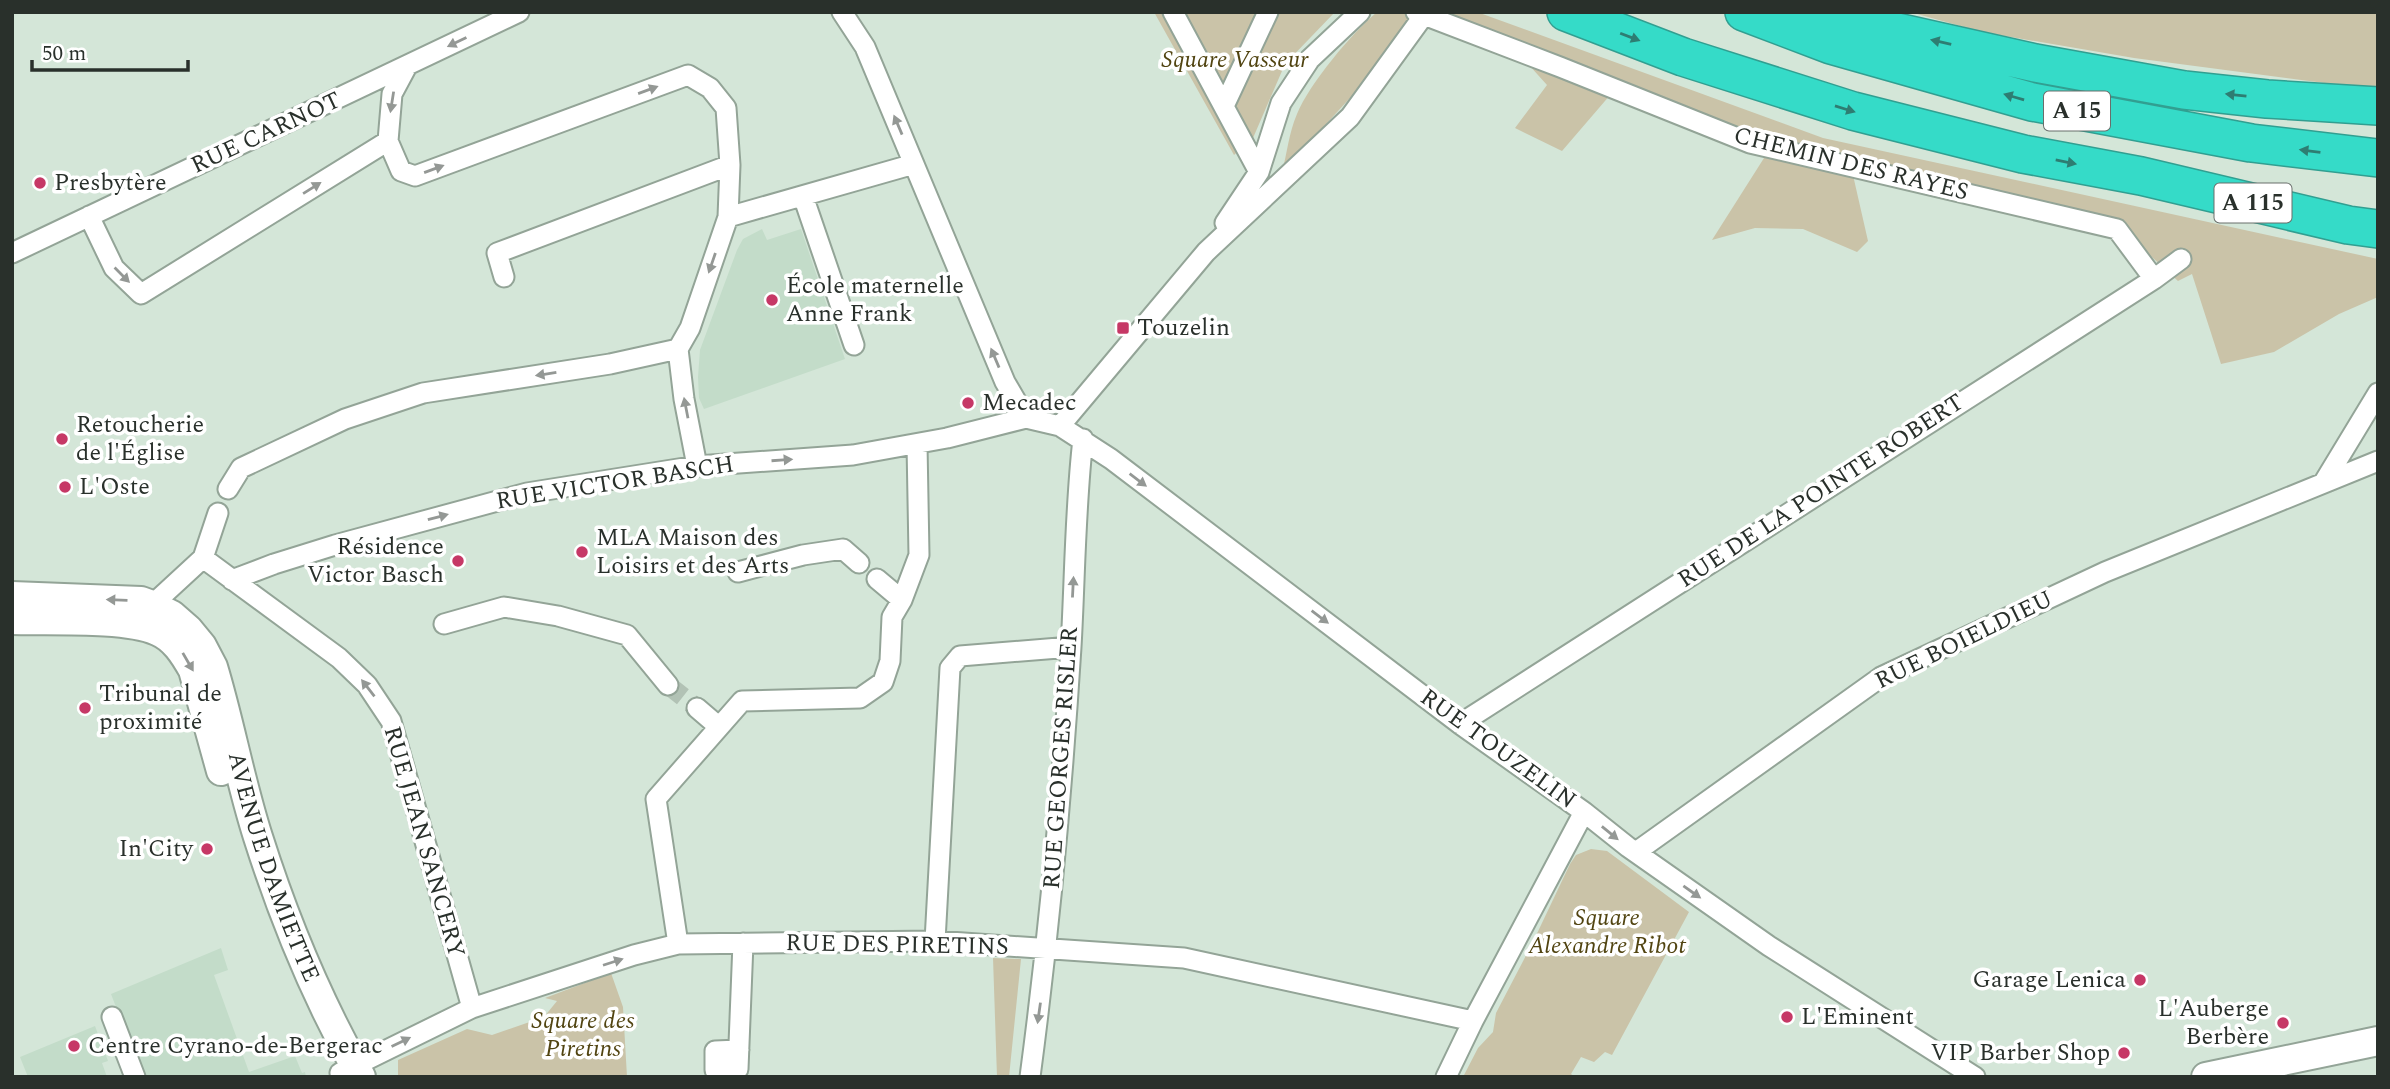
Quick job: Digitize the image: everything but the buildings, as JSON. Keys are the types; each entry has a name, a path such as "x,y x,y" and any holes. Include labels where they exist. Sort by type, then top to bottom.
{"highway":[{"name":"A 15","path":"1566,12 1683,57 1853,111 2023,154 2141,176 2378,207"},
{"name":"A 15","path":"1744,12 1831,45 2032,102 2251,143 2378,158"},
{"path":"1784,27 1830,17 2035,63 2184,90 2378,106"},
{"name":"A 115","path":"2141,176 2348,225 2378,229"}],"main road":[{"name":"AVENUE DAMIETTE","path":"12,596 141,601 172,615 202,646 213,667 250,810 276,889 349,1073"},
{"name":"AVENUE DAMIETTE","path":"12,620 135,625 159,631 186,657 193,670 226,789 272,920 349,1073"},
{"path":"2206,1077 2378,1041"}],"street":[{"name":"RUE CARNOT","path":"12,253 519,12"},
{"path":"842,12 865,47 1005,382 1026,418"},
{"path":"1173,12 1259,173"},
{"path":"1224,106 1268,12"},
{"path":"1206,251 1350,117 1420,14"},
{"name":"CHEMIN DES RAYES","path":"1420,14 1751,144 2117,229 2154,279"},
{"path":"1060,426 1206,251 1259,173 1282,103 1310,59 1355,17"},
{"path":"407,66 392,94 388,141 401,171 415,176 688,75 710,88 726,108 730,164 728,217 690,328 678,349 697,466"},
{"path":"89,216 114,268 141,294 388,141"},
{"path":"504,277 496,253 730,164"},
{"path":"728,217 914,164"},
{"path":"803,196 854,345"},
{"name":"RUE DE LA POINTE ROBERT","path":"1460,724 2154,279 2181,259"},
{"path":"228,489 241,468 345,419 423,393 610,364 678,349"},
{"path":"2324,482 2378,393"},
{"name":"RUE TOUZELIN","path":"1026,418 1060,426 1083,439 1460,724 1636,852 1769,946 1975,1077"},
{"name":"RUE VICTOR BASCH","path":"232,580 335,545 527,493 697,466 853,455 917,444 1026,418"},
{"name":"RUE GEORGES RISLER","path":"1030,1077 1047,948 1071,646 1078,486 1083,439"},
{"path":"678,944 656,799 742,701 860,698 883,682 890,661 892,617 902,600 919,555 917,444"},
{"name":"RUE BOIELDIEU","path":"1636,852 1881,677 2105,572 2378,461"},
{"path":"152,605 203,558 218,513"},
{"path":"738,572 803,555 843,549 859,563"},
{"path":"203,558 232,580"},
{"path":"877,579 902,600"},
{"name":"RUE JEAN SANCERY","path":"232,580 339,658 367,685 391,721 472,1008"},
{"path":"444,624 503,607 581,622 626,635 668,685"},
{"path":"935,941 950,668 960,656 1071,646"},
{"path":"697,708 718,726"},
{"path":"1447,1077 1473,1021 1584,812"},
{"name":"RUE DES PIRETINS","path":"349,1073 472,1008 634,955 678,944 935,941 1184,958 1473,1021"},
{"path":"739,1050 743,943"},
{"path":"112,1017 135,1077"}],"shaded area":[{"name":"École maternelle Anne Frank","path":"762,229 767,240 801,229 845,359 704,409 699,398 700,350 737,250 743,239"},
{"path":"221,948 228,970 214,975 249,1072 295,1056 306,1077 143,1077 111,994"},
{"name":"Centre Cyrano-de-Bergerac","path":"95,1026 108,1061 102,1063 107,1077 28,1077 20,1057"}],"green space":[{"name":"Square Vasseur","path":"1154,12 1335,12 1285,64 1253,138 1234,155"},
{"path":"1377,12 1477,12 1823,138 2378,259 2378,297 2339,314 2274,352 2221,364 2192,274 2178,281 2129,236 1850,162 1868,241 1857,252 1803,229 1755,228 1712,240 1771,147 1611,94 1562,151 1515,128 1547,85 1518,53 1418,24 1282,172 1292,128 1311,88 1355,33"},
{"path":"1910,12 2378,12 2378,90 2134,58 1982,32"},
{"name":"Square Alexandre Ribot","path":"1591,849 1607,851 1689,912 1612,1055 1605,1052 1594,1062 1581,1057 1571,1074 1575,1077 1463,1077 1478,1048 1493,1032 1496,1013 1570,864 1576,855"},
{"path":"993,958 1021,959 1009,1077 997,1077"},
{"name":"Square des Piretins","path":"611,973 623,1007 627,1077 398,1077 398,1060 467,1029 492,1035 544,1017 557,1001 545,998"}],"tunnel":[{"path":"668,685 697,708"}],"place":[{"name":"Presbytère","path":"40,183"},
{"name":"École maternelle Anne Frank","path":"772,300"},
{"name":"Touzelin","path":"1123,328"},
{"name":"Mecadec","path":"968,403"},
{"name":"Retoucherie de l'Église","path":"62,439"},
{"name":"L'Oste","path":"65,487"},
{"name":"MLA Maison des Loisirs et des Arts","path":"582,552"},
{"name":"Résidence Victor Basch","path":"458,561"},
{"name":"Tribunal de proximité","path":"85,708"},
{"name":"In'City","path":"207,849"},
{"name":"Garage Lenica","path":"2140,980"},
{"name":"L'Eminent","path":"1787,1017"},
{"name":"L'Auberge Berbère","path":"2283,1023"},
{"name":"Centre Cyrano-de-Bergerac","path":"74,1046"},
{"name":"VIP Barber Shop","path":"2124,1053"}]}
